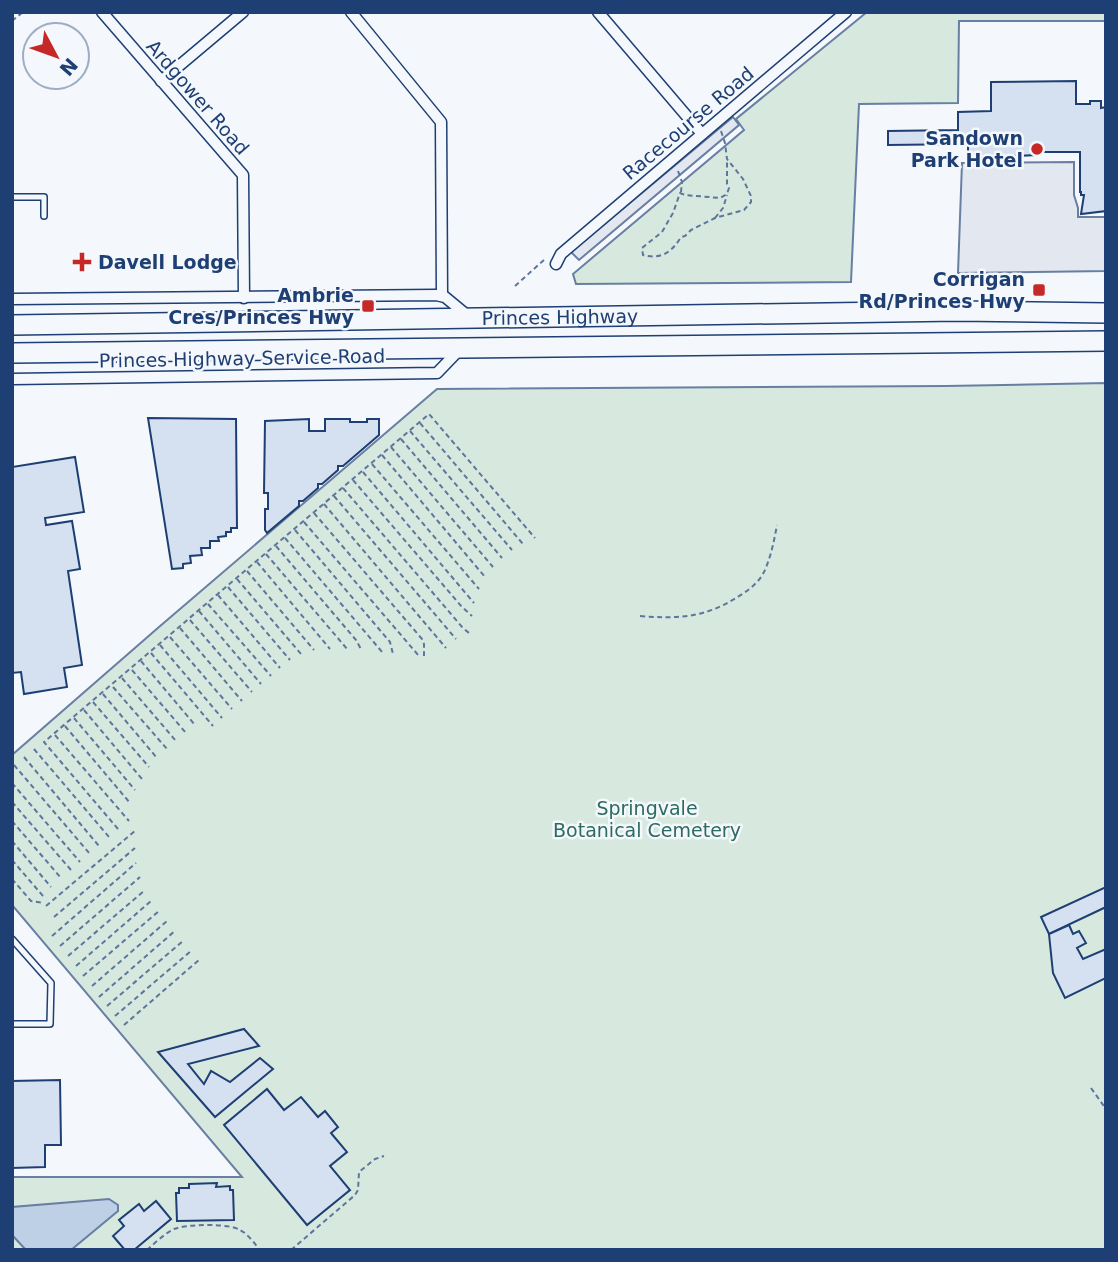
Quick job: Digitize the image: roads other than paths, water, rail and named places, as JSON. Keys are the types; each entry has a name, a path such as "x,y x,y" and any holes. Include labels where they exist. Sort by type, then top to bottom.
{"highway":[{"name":"Princes Highway","path":"12,325 957,311 1106,313"},
{"name":"Princes Highway","path":"12,353 1106,341"}],"street":[{"name":"Ardgower Road","path":"102,12 243,175 244,298"},
{"path":"161,81 243,12"},
{"path":"351,12 441,122 442,296"},
{"path":"598,12 702,134"},
{"name":"Racecourse Road","path":"554,258 846,12"},
{"path":"12,299 442,296 472,319"},
{"name":"Princes Highway Service Road","path":"12,379 437,373 461,348"}],"lane":[{"path":"12,197 44,197 44,216"},
{"path":"12,939 51,983 50,1024 12,1024"}],"water":[{"path":"109,1199 118,1205 118,1211 71,1250 26,1250 12,1235 12,1207"}],"place":[{"name":"Sandown Park Hotel","path":"1037,149"},
{"name":"Davell Lodge","path":"82,262"},
{"name":"Corrigan Rd/Princes Hwy","path":"1039,290"},
{"name":"Ambrie Cres/Princes Hwy","path":"368,306"}],"park label":[{"name":"Springvale Botanical Cemetery","path":"647,819"}]}
